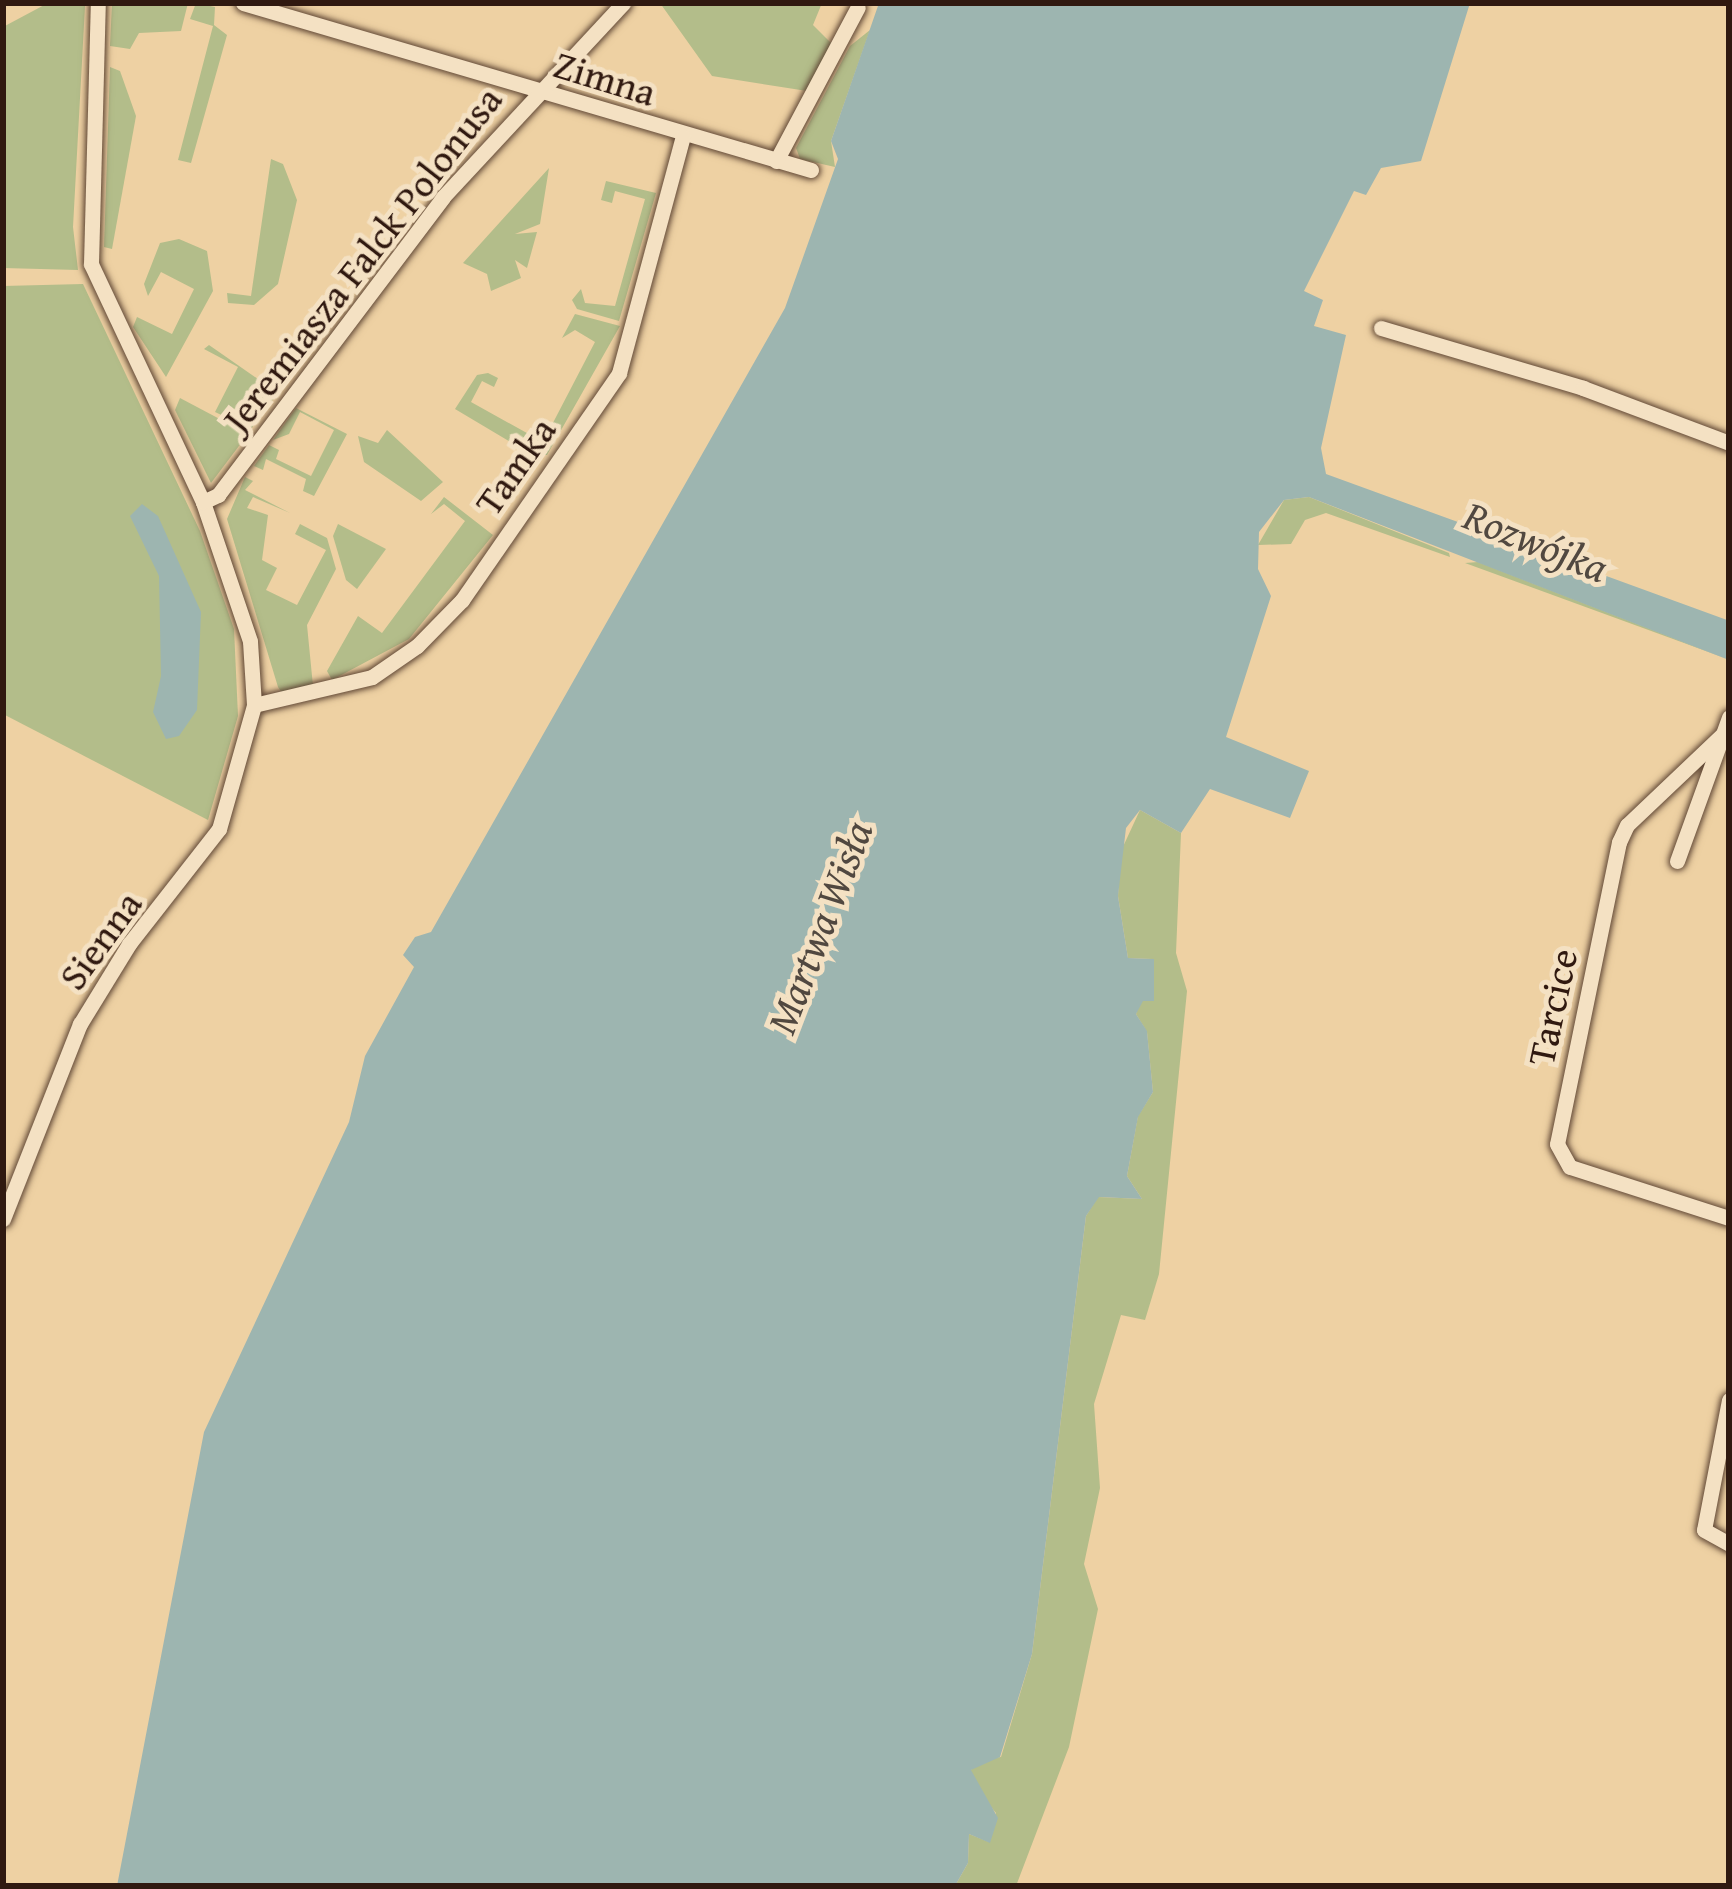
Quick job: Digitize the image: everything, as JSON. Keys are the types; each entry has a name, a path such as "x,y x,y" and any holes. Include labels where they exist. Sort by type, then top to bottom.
{"street":[{"name":"Sienna","path":"3,1219 80,1024 219,829 254,705 250,640 203,502 91,264 98,3"},
{"name":"Zimna","path":"242,3 811,170"},
{"name":"Jeremiasza Falck Polonusa","path":"203,502 218,495 442,197 623,3"},
{"path":"776,161 858,7"},
{"name":"Tamka","path":"254,705 372,677 417,646 462,600 619,374 683,136"},
{"path":"1381,328 1583,388 1729,443"},
{"name":"Tarcice","path":"1676,861 1726,726"},
{"name":"Tarcice","path":"1726,726 1627,825 1619,842 1557,1144 1570,1167 1729,1217"},
{"path":"1729,1400 1704,1530 1729,1544"}],"green space":[{"path":"48,3 85,6 73,227 78,270 3,268 3,27"},
{"path":"112,3 188,3 181,31 139,33 130,49 110,46"},
{"path":"196,3 215,7 214,25 227,35 191,163 178,160 213,26 190,19"},
{"path":"660,3 822,3 813,25 833,45 807,91 712,76"},
{"path":"870,30 831,141 835,167 800,159 796,148 850,46"},
{"path":"110,67 120,71 136,116 112,249 104,247"},
{"path":"271,159 283,164 297,200 278,284 254,305 228,303 227,293 251,296"},
{"path":"549,168 540,224 515,234 537,232 527,268 515,260 521,278 491,291 487,274 463,263"},
{"path":"606,181 656,193 619,321 577,309 572,300 581,289 585,303 615,306 645,199 615,191 612,203 601,200"},
{"path":"179,239 207,251 213,291 166,377 133,327 137,317 172,334 194,289 161,272 148,296 144,284 160,243"},
{"path":"83,284 200,531 234,629 238,716 208,820 3,714 3,286"},
{"path":"575,314 620,326 547,455 532,455 455,409 477,375 488,373 498,378 494,387 482,381 471,402 543,442 595,342 575,330 562,338"},
{"path":"209,345 278,393 251,429 215,412 238,367 204,349"},
{"path":"180,398 248,434 211,483 175,410"},
{"path":"296,408 347,434 314,496 303,491 306,479 266,459 263,470 254,466 269,445 279,450 276,459 311,476 334,430 300,412 289,434 273,440"},
{"path":"387,430 443,482 421,501 364,462 358,436 378,443"},
{"path":"245,477 253,481 245,490 290,513 253,497 247,508 268,515 262,560 277,568 266,590 297,605 326,550 295,534 300,524 327,538 336,569 307,625 313,686 282,693 278,687 227,519"},
{"path":"444,497 493,535 409,639 332,680 327,671 358,616 382,633 465,521 444,504 431,514"},
{"path":"1309,497 1450,557 1326,513 1305,520 1291,544 1258,545 1284,500"},
{"path":"338,524 386,549 357,589 346,580 333,536"},
{"path":"1478,562 1725,658 1465,563"},
{"path":"1140,810 1181,833 1176,953 1187,991 1159,1274 1145,1320 1121,1315 1094,1404 1100,1488 1084,1564 1098,1609 1069,1747 1016,1886 955,1886 968,1863 969,1834 989,1842 996,1813 971,1783 971,1770 977,1760 1001,1757 1032,1654 1086,1216 1098,1197 1142,1199 1127,1176 1138,1116 1153,1092 1147,1032 1136,1014 1152,959 1128,958 1118,896 1121,851"}],"water":[{"name":"Martwa Wisła","path":"879,3 1470,3 1421,161 1381,168 1366,195 1354,191 1304,291 1323,300 1314,326 1346,335 1321,448 1326,474 1727,620 1729,660 1309,497 1284,500 1259,532 1258,569 1271,596 1226,737 1309,771 1290,818 1210,789 1181,833 1140,810 1126,828 1118,896 1128,958 1154,959 1154,1001 1143,1001 1136,1014 1147,1031 1153,1092 1138,1117 1127,1176 1142,1199 1099,1197 1086,1216 1032,1654 1000,1757 971,1770 998,1818 990,1843 969,1834 968,1863 955,1886 117,1886 204,1432 349,1122 365,1056 414,967 403,955 415,937 431,932 785,308 838,159 831,141"},
{"path":"142,504 158,516 201,612 197,710 179,736 166,739 153,712 161,676 159,576 130,516"}],"water label":[{"name":"Rozwójka","path":"1536,541"}]}
